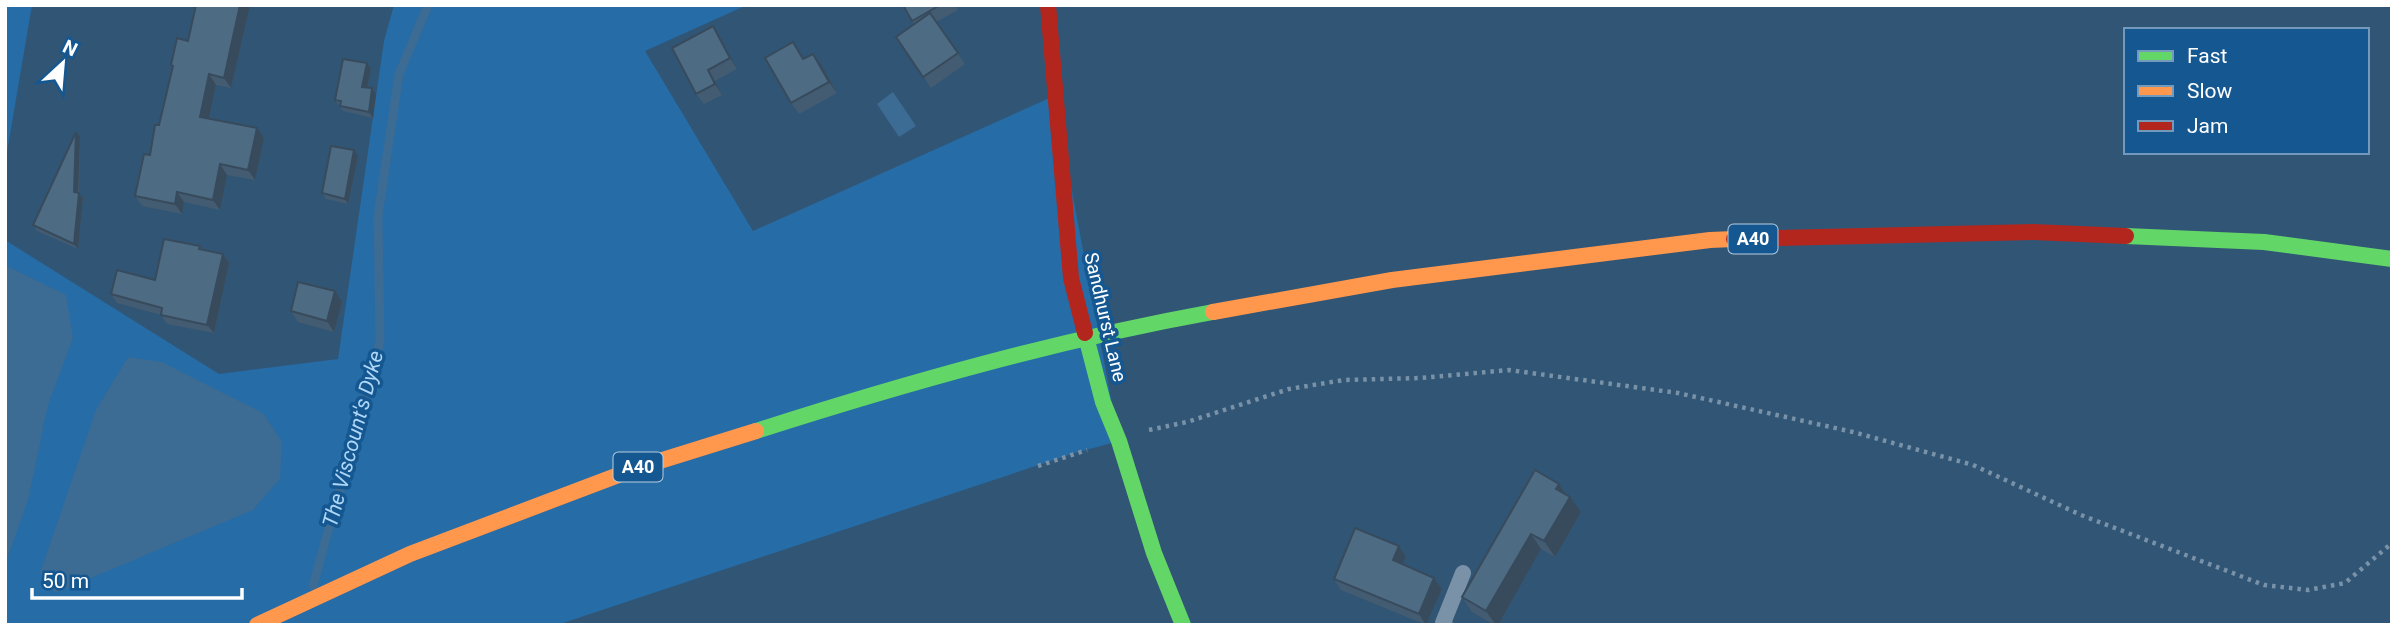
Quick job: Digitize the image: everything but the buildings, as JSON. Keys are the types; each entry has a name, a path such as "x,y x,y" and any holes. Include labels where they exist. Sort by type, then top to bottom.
{"main road":[{"name":"Sandhurst Lane","path":"1048,5 1071,278 1103,402 1119,441 1154,553 1183,625"},
{"name":"A40","path":"257,625 410,554 637,468 824,409 1034,350 1120,330 1392,279 1710,240 2033,232 2264,242 2392,259"}],"lane":[{"path":"1445,625 1443,623 1464,573"}],"path":[{"path":"1119,441 1144,431 1187,422 1289,389 1344,380 1419,378 1509,370 1678,393 1853,432 1973,465 2081,515 2264,585 2308,590 2345,583 2392,543"},
{"path":"1038,466 1075,453"}],"shaded area":[{"path":"5,5 32,5 5,164"},
{"path":"394,5 747,5 645,51 753,231 1054,96 1119,441 1075,453 557,625 5,625 5,240 219,374 338,359 384,41"},
{"path":"893,92 916,126 899,137 877,104"},
{"path":"5,265 66,295 73,338 48,405 28,500 5,565"},
{"path":"128,357 162,362 263,413 282,442 280,479 253,510 55,593 40,573 96,410"}],"waterway":[{"name":"The Viscount's Dyke","path":"313,586 380,341 378,216 399,74 428,5"}],"traffic: fast":[{"path":"2126,236 2264,242 2392,259"},
{"path":"756,431 869,396 1040,349 1213,312"},
{"path":"1085,333 1103,402 1119,441 1154,553 1183,625"}],"traffic: slow":[{"path":"1213,312 1392,280 1734,239"},
{"path":"257,625 410,554 637,468 756,431"}],"traffic: jam":[{"path":"1048,5 1071,278 1085,333"},
{"path":"1734,239 2033,232 2126,236"}]}
